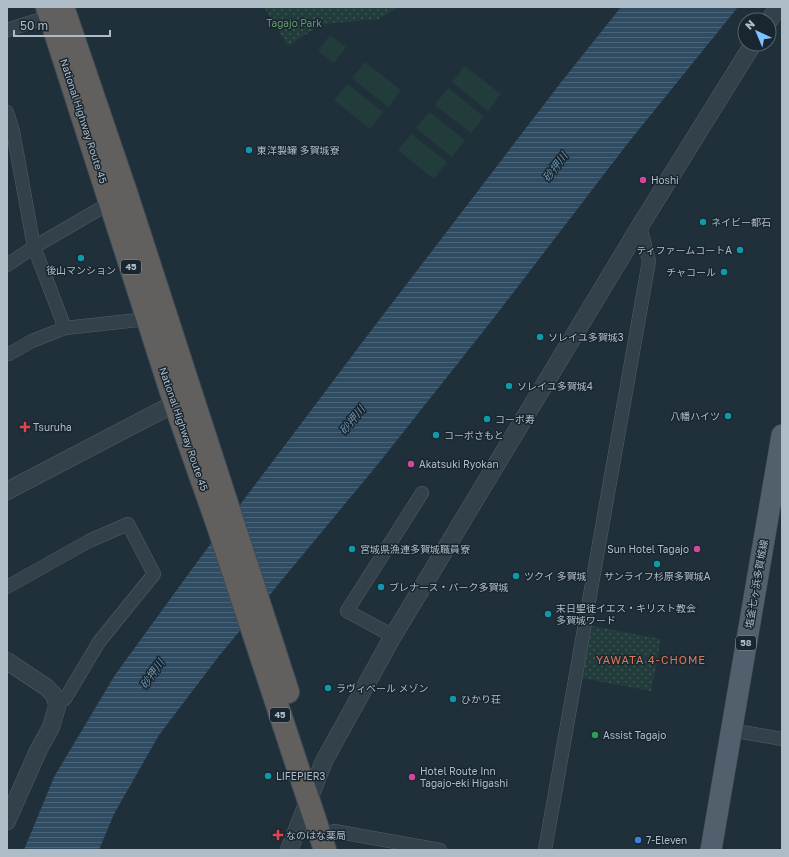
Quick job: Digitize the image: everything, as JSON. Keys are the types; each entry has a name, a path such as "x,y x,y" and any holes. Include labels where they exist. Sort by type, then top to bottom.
{"highway":[{"name":"National Highway Route 45","path":"57,11 312,789 333,844"},
{"name":"National Highway Route 45","path":"119,198 147,319 184,400"}],"main road":[{"name":"塩釜七ヶ浜多賀城線","path":"711,850 782,435"}],"street":[{"path":"7,30 57,11"},
{"path":"289,850 324,761 393,636 640,226 748,52"},
{"path":"7,112 13,131 34,247 65,328"},
{"path":"7,265 34,247 119,198"},
{"path":"545,850 650,261 640,226"},
{"path":"9,354 32,341 65,328 147,319"},
{"path":"7,491 184,400"},
{"path":"393,636 347,611 422,493"},
{"path":"7,587 89,541 128,524 154,574 99,642 66,699 56,700"},
{"path":"7,661 46,687 53,694 57,707 51,727 38,751 7,821"},
{"path":"731,730 782,739"},
{"path":"333,844 440,850"}],"green space":[{"name":"Tagajo Park","path":"264,7 398,7 379,19 322,24 288,46"},
{"path":"330,35 346,47 334,63 318,51"},
{"path":"365,62 401,90 388,107 352,78"},
{"path":"465,66 501,94 488,111 452,82"},
{"path":"347,84 383,112 370,129 334,100"},
{"path":"448,88 484,117 471,133 435,105"},
{"path":"429,112 465,140 452,157 416,128"},
{"path":"411,134 447,162 434,179 398,150"},
{"path":"592,626 661,639 651,691 582,678"}],"water":[{"name":"砂押川","path":"621,7 738,7 628,143 493,319 378,464 219,656 159,735 114,814 99,850 24,850 54,777 115,675 200,558 370,332 562,81"}],"place":[{"name":"東洋製罐 多賀城寮","path":"249,150"},
{"name":"Hoshi","path":"643,180"},
{"name":"ネイビー都石","path":"703,222"},
{"name":"ティファームコートA","path":"740,250"},
{"name":"後山マンション","path":"81,258"},
{"name":"チャコール","path":"724,272"},
{"name":"ソレイユ多賀城3","path":"540,337"},
{"name":"ソレイユ多賀城4","path":"509,386"},
{"name":"八幡ハイツ","path":"728,416"},
{"name":"コーポ寿","path":"487,419"},
{"name":"Tsuruha","path":"25,427"},
{"name":"コーポさもと","path":"436,435"},
{"name":"Akatsuki Ryokan","path":"411,464"},
{"name":"宮城県漁連多賀城職員寮","path":"352,549"},
{"name":"Sun Hotel Tagajo","path":"697,549"},
{"name":"サンライフ杉原多賀城A","path":"657,564"},
{"name":"ツクイ 多賀城","path":"516,576"},
{"name":"ブレナース・パーク多賀城","path":"381,587"},
{"name":"末日聖徒イエス・キリスト教会 多賀城ワード","path":"548,614"},
{"name":"ラヴィベール メゾン","path":"328,688"},
{"name":"ひかり荘","path":"453,699"},
{"name":"Assist Tagajo","path":"595,735"},
{"name":"LIFEPIER3","path":"268,776"},
{"name":"Hotel Route Inn Tagajo-eki Higashi","path":"412,777"},
{"name":"なのはな薬局","path":"278,835"},
{"name":"7-Eleven","path":"638,840"}],"district":[{"name":"YAWATA 4-CHOME","path":"651,660"}]}
